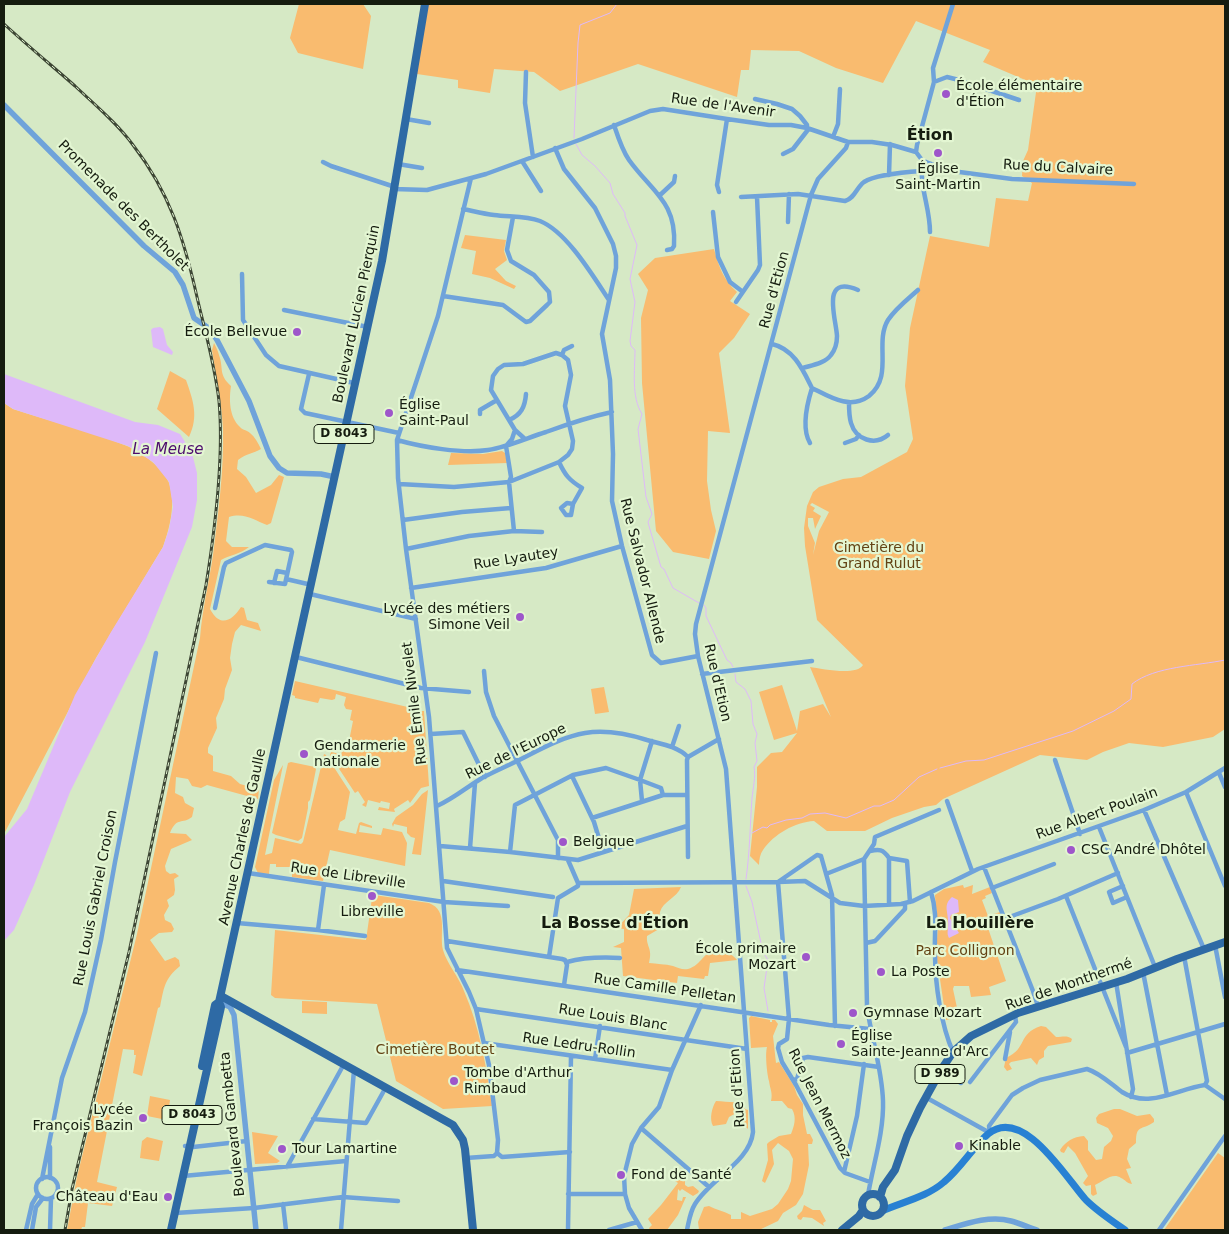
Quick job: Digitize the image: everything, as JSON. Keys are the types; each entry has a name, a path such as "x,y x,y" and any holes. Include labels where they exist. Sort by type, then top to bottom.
{"main road":[{"name":"D 8043","path":"395,188 426,4"},
{"name":"Boulevard Lucien Pierquin","path":"291,677 354,383 368,328 395,188"},
{"name":"Avenue Charles de Gaulle","path":"169,1230 207,1057 215,1005 220,999 291,677"},
{"name":"Rue de Monthermé","path":"863,1210 863,1201 877,1200 896,1170 907,1136 941,1070 953,1052 971,1036 1038,1006 1116,982 1225,942"},
{"path":"220,999 252,1014 453,1125 463,1140 474,1230"},
{"path":"848,1230 870,1216 877,1215 877,1200 890,1206 932,1190 945,1181 990,1133 1001,1127 1008,1127 1015,1128 1030,1136 1041,1146 1087,1201 1125,1230"},
{"name":"Avenue Charles de Gaulle","path":"169,1230 175,1214 187,1147"},
{"path":"842,1230 860,1216 863,1210 870,1216"}],"street":[{"path":"930,232 930,221 922,190 922,160 916,152 934,82 933,68 953,4"},
{"path":"526,72 525,103 533,156"},
{"path":"934,82 947,77 1019,100"},
{"path":"833,137 838,124 840,90"},
{"path":"755,99 792,109 800,116 808,128 794,149 783,154"},
{"name":"Promenade des Bertholet","path":"4,105 144,246 175,272 183,285 194,318 210,329 217,340 249,401 270,456 279,468 287,473 322,474 335,478"},
{"name":"Rue de l'Avenir","path":"323,162 395,188 427,190 522,161 650,111 663,109 769,125 791,125 808,128 848,142 890,144 916,152"},
{"path":"406,119 430,123"},
{"path":"719,192 717,185 726,119"},
{"path":"614,125 626,156 666,205 673,222 674,246 672,249 667,250"},
{"name":"Rue d'Etion","path":"687,1230 696,1203 709,1187 745,1153 752,1142 753,1132 726,769 698,656 695,634 696,624 811,195 818,179 825,169 846,148 848,142"},
{"path":"888,175 890,144"},
{"name":"Rue Salvador Allende","path":"555,148 564,169 595,208 613,244 616,256 616,268 602,334 610,380 612,412 612,501 622,546 652,655 660,663 698,656"},
{"name":"Rue du Calvaire","path":"922,160 952,171 1012,179 1134,184"},
{"path":"522,161 541,191"},
{"path":"398,164 422,168"},
{"path":"741,197 789,194 811,195 845,201 850,200 861,184 867,181 888,175 922,171"},
{"path":"659,196 674,182 675,176"},
{"name":"Rue Émile Nivelet","path":"471,178 443,296 397,440 402,520 431,734 447,941 449,953 476,1009 494,1101 498,1140 497,1153"},
{"path":"788,222 789,194"},
{"path":"736,302 760,265 757,197"},
{"path":"463,209 540,221 560,234 599,283 609,300"},
{"path":"713,212 718,257 730,282 743,292"},
{"path":"443,296 503,304 526,322 530,321 547,306 550,297 546,286 526,268 511,261 508,255 507,250 513,217"},
{"path":"242,274 242,320 266,355 279,366 354,383"},
{"path":"803,368 823,362 831,356 836,347 837,337 832,302 833,295 841,287 847,285 858,290"},
{"path":"812,388 849,403 855,403 867,397 879,384 882,376 885,330 888,320 918,290"},
{"path":"284,310 368,328"},
{"path":"772,344 788,351 803,368 812,388 805,428 806,437 810,443"},
{"path":"562,355 564,350 572,346"},
{"path":"399,484 454,487 509,482 559,462 568,455 572,449 572,442 568,424 566,398 571,375 568,360 562,355 556,353 523,364 504,365 498,369 491,382 491,390 515,430 526,439"},
{"path":"309,374 302,409 304,412 399,432"},
{"path":"509,420 521,412 526,394"},
{"path":"480,414 480,410 497,400"},
{"path":"849,403 851,425 859,436 875,441 882,440 888,435"},
{"path":"397,440 469,451 486,450 506,446 568,424 612,412"},
{"path":"514,531 509,482 511,477 506,446 512,439 515,430"},
{"path":"845,443 859,436"},
{"path":"559,462 565,476 582,488 573,504"},
{"path":"402,520 511,508"},
{"path":"406,550 469,536 514,531 542,532"},
{"path":"215,608 226,563 265,545 291,550 292,552 286,580 283,585 272,583 277,571 287,573"},
{"name":"Rue Lyautey","path":"412,588 546,568 622,546"},
{"path":"286,580 312,585"},
{"path":"310,594 416,619"},
{"name":"Rue Louis Gabriel Croison","path":"50,1178 50,1145 62,1078 85,1012 101,940 156,653"},
{"path":"296,657 426,688 469,692"},
{"path":"702,674 812,661"},
{"path":"484,670 489,704 558,840 558,858"},
{"path":"672,747 678,726"},
{"name":"Rue de l'Europe","path":"437,806 485,777 559,739 592,731 625,733 681,750 688,757"},
{"path":"431,734 463,732 485,777"},
{"path":"688,857 686,760 719,739"},
{"path":"642,801 640,780 652,741"},
{"path":"1055,760 1080,834"},
{"path":"510,852 515,806 572,776 606,768 662,788 664,795"},
{"name":"Rue Albert Poulain","path":"908,902 917,900 972,871 1144,810 1186,792 1225,768"},
{"path":"1219,772 1225,787"},
{"path":"572,776 592,818 603,852"},
{"path":"470,848 475,783"},
{"path":"1186,792 1225,886"},
{"path":"592,818 664,795 686,795"},
{"path":"947,801 972,871"},
{"path":"826,874 864,859 870,851 875,837 939,810"},
{"path":"1144,810 1204,949"},
{"path":"440,846 578,860 687,826"},
{"path":"1099,827 1155,967"},
{"path":"870,851 880,849 889,858 889,904"},
{"path":"778,882 817,855 821,856 832,899 835,1026"},
{"path":"866,943 877,939 905,909 908,902 907,861 889,858"},
{"path":"864,859 867,1006 870,1029 879,1066 883,1102 881,1126 870,1182 877,1200"},
{"path":"568,860 578,884"},
{"path":"992,888 1054,864"},
{"path":"984,867 1038,1006"},
{"name":"Rue de Libreville","path":"248,873 444,902 508,906"},
{"path":"1004,919 1118,874"},
{"path":"443,881 555,898 578,886 578,884 805,882 840,903 864,906 908,902"},
{"path":"778,882 790,1019"},
{"path":"318,930 324,885"},
{"path":"1123,886 1109,892 1113,903 1128,898"},
{"path":"932,892 937,926 936,973 943,1018 953,1052"},
{"path":"1066,896 1126,1047"},
{"path":"549,957 555,898"},
{"path":"237,923 365,936"},
{"path":"447,941 562,959 567,962 596,956 620,958"},
{"path":"1215,945 1225,998"},
{"path":"1184,956 1198,1032 1205,1084"},
{"path":"564,985 567,962"},
{"name":"Rue Camille Pelletan","path":"457,970 835,1026 870,1029"},
{"path":"1143,972 1167,1095"},
{"path":"1116,982 1133,1088 1131,1097"},
{"path":"220,999 230,1007 234,1015 236,1012 241,1011 252,1014"},
{"path":"642,1230 628,1208 625,1194 626,1168 632,1144 641,1128 659,1108 672,1070 701,1005"},
{"name":"Rue Louis Blanc","path":"476,1009 747,1049"},
{"name":"Boulevard Gambetta","path":"234,1015 256,1230"},
{"path":"970,1082 1016,1022 1015,1015"},
{"name":"Rue Jean Mermoz","path":"790,1019 787,1039 779,1044 778,1048 782,1062 840,1168 844,1172 870,1182"},
{"path":"1127,1053 1225,1024"},
{"path":"595,1059 600,1026"},
{"path":"1005,1059 1011,1029"},
{"name":"Rue Ledru-Rollin","path":"484,1043 672,1070"},
{"path":"568,1230 571,1056"},
{"path":"793,1080 797,1080 803,1058 879,1066"},
{"path":"287,1167 344,1064"},
{"name":"Rue Jean Mermoz","path":"844,1172 857,1116 864,1064"},
{"path":"990,1133 988,1126 1012,1095 1040,1080 1087,1068 1093,1070 1131,1097 1147,1100 1205,1084"},
{"path":"341,1230 354,1070"},
{"path":"941,1070 961,1083"},
{"path":"1205,1084 1225,1099"},
{"path":"313,1120 366,1123 386,1087"},
{"path":"926,1098 990,1133"},
{"path":"641,1128 709,1187"},
{"path":"1159,1230 1225,1136"},
{"path":"187,1147 247,1141"},
{"name":"Rue Louis Gabriel Croison","path":"42,1179 45,1156 50,1145"},
{"path":"466,1158 494,1156 497,1153 502,1157 570,1152"},
{"path":"183,1176 346,1161"},
{"path":"50,1230 51,1198 57,1190 56,1183 50,1178 42,1179 36,1186 38,1194 43,1198 51,1198"},
{"path":"26,1230 32,1204 38,1194"},
{"path":"568,1194 625,1194"},
{"path":"175,1214 254,1208 343,1197 398,1201"},
{"path":"32,1230 36,1208 43,1198"},
{"path":"284,1204 286,1230"},
{"path":"945,1230 994,1219 1009,1220 1037,1230"},
{"path":"609,1230 637,1222"}],"green space":[{"path":"299,4 363,4 371,16 363,69 298,53 290,38"},
{"name":"Cimetière du Grand Rulut","path":"421,4 1225,4 1225,729 1213,737 1163,747 1129,743 1087,760 1040,755 943,799 936,805 892,818 865,831 827,831 814,821 792,826 768,844 761,853 759,865 750,856 757,787 757,767 771,753 782,752 797,733 774,740 759,692 782,685 797,731 800,711 823,704 831,717 810,667 847,671 854,670 863,665 817,620 805,546 804,528 807,506 813,492 819,487 843,479 861,477 907,452 913,439 905,386 910,328 930,236 989,247 996,198 1028,201 1032,183 1022,176 1023,161 1028,150 1037,85 983,62 990,50 916,21 883,83 836,68 799,51 751,50 749,70 741,70 737,97 638,64 560,91 534,72 494,69 490,93 458,88 458,80 410,73","holes":["812,503 829,512 819,531 813,555 815,543 808,526 808,518 813,518 815,529 821,516 813,511 815,508 810,505"]},
{"path":"465,235 506,240 504,251 507,260 495,269 506,281 516,286 514,289 490,278 472,274 476,251 461,248"},
{"path":"714,249 722,272 737,292 730,301 750,314 734,338 719,353 730,433 708,431 707,481 716,531 709,559 673,552 656,531 642,383 641,318 648,290 638,274 655,258"},
{"path":"214,343 224,378 231,386 230,402 236,423 253,436 261,449 238,460 237,469 246,477 256,493 271,485 279,475 284,477 271,523 267,525 239,515 229,517 226,541 232,547 249,547 221,560 210,609 218,619 226,620 234,616 241,607 244,608 247,620 258,623 261,631 241,625 235,632 230,658 232,670 225,689 224,699 216,718 217,728 208,748 208,753 213,756 213,771 231,776 240,784 259,789 258,799 207,785 201,788 192,786 188,779 176,777 175,793 183,797 185,803 194,808 192,817 175,824 170,833 186,834 192,840 171,849 165,866 166,871 170,874 175,873 179,876 174,879 174,895 167,900 169,906 164,915 165,920 171,923 174,929 172,932 159,933 150,940 165,961 175,957 179,960 180,966 165,984 142,1076 133,1073 136,1055 134,1055 134,1050 123,1049 97,1182 117,1187 112,1206 88,1203 85,1227 82,1227 81,1230 67,1230 77,1177 137,934 200,638 213,555 223,461 222,420 212,350"},
{"path":"170,371 186,380 191,394 194,422 189,437 157,409"},
{"path":"4,403 13,409 99,436 139,452 157,466 166,477 171,491 172,507 170,523 163,547 96,658 4,834"},
{"path":"502,451 505,453 507,463 448,465 451,453 483,454"},
{"path":"295,681 412,708 414,711 424,711 429,786 421,788 410,803 408,800 394,809 395,812 378,810 379,807 389,809 390,803 381,801 380,803 368,800 366,807 362,805 365,802 358,791 355,793 330,755 331,752 341,754 344,747 348,746 353,721 350,720 352,710 346,709 344,705 346,697 336,694 335,699 320,698 318,703 295,698 292,695"},
{"path":"604,687 609,712 595,714 591,689"},
{"path":"324,754 350,792 345,819 340,822 338,830 356,834 361,822 372,826 372,828 360,825 359,832 381,835 383,828 402,832 407,843 405,866 330,850 323,881 292,877 292,867 276,867 276,864 270,864 269,874 258,873 255,867 274,780 283,765 265,855 272,853 275,838 301,844 303,842"},
{"path":"288,763 315,767 316,769 302,838 298,841 272,833"},
{"path":"428,790 421,855 412,854 415,838 407,833 407,827 394,824 393,827 392,824 396,817 413,805"},
{"name":"Parc Collignon","path":"963,885 964,888 973,885 972,894 990,887 992,893 985,896 986,898 982,900 988,916 1000,912 1004,921 988,928 1006,981 989,987 991,995 971,997 969,986 954,986 959,1017 946,1020 936,952 938,926 935,895 944,889"},
{"path":"681,887 662,908 659,929 647,936 650,951 649,963 688,969 713,950 731,955 737,960 710,963 708,976 705,976 704,979 678,976 677,983 623,976 621,948 613,947 624,942 624,929 617,928 629,915 634,889"},
{"name":"Cimetière Boutet","path":"374,895 429,903 439,911 442,923 443,950 462,986 474,1018 485,1062 492,1106 443,1109 396,1081 377,1004 275,998 271,995 275,930 366,940"},
{"path":"302,1001 327,1002 327,1014 302,1013"},
{"path":"751,1016 770,1020 770,1022 775,1020 778,1024 773,1036 776,1063 779,1062 803,1104 807,1134 810,1134 813,1140 812,1144 808,1144 809,1165 803,1194 796,1205 783,1213 778,1221 759,1230 699,1230 698,1222 704,1207 709,1206 731,1215 731,1219 741,1219 741,1212 750,1216 772,1209 778,1204 791,1181 793,1159 789,1151 778,1143 772,1150 774,1164 765,1183 762,1181 768,1160 767,1144 779,1136 791,1134 795,1119 792,1109 788,1108 782,1101 771,1101 772,1093 766,1064 767,1047 751,1048 749,1018"},
{"path":"1041,1026 1046,1027 1056,1037 1065,1036 1072,1039 1071,1042 1048,1046 1044,1051 1044,1057 1039,1060 1037,1065 1031,1058 1011,1062 1009,1064 1012,1069 1007,1071 1004,1067 1006,1058 1017,1050 1028,1033"},
{"path":"150,1096 170,1100 167,1120 147,1116"},
{"path":"716,1101 743,1101 745,1109 748,1110 748,1129 741,1122 743,1120 738,1112 729,1117 726,1124 713,1126 711,1120 713,1106"},
{"path":"1120,1109 1137,1116 1150,1114 1154,1122 1138,1130 1136,1143 1129,1149 1127,1159 1131,1168 1126,1169 1132,1184 1118,1176 1114,1176 1095,1185 1097,1194 1093,1196 1091,1194 1091,1185 1086,1186 1083,1183 1088,1176 1075,1153 1068,1146 1064,1153 1060,1150 1070,1140 1084,1136 1088,1141 1088,1150 1096,1160 1102,1159 1104,1147 1111,1141 1113,1136 1108,1128 1097,1123 1096,1118 1099,1114"},
{"path":"252,1132 278,1136 268,1153 280,1161 277,1163 255,1164"},
{"path":"147,1137 163,1141 159,1161 140,1158 142,1141"},
{"path":"1218,1153 1225,1158 1225,1230 1164,1230"},
{"path":"676,1178 685,1179 685,1185 688,1187 693,1186 699,1191 698,1193 693,1196 682,1189 680,1191 678,1189 677,1200 682,1201 683,1197 686,1197 678,1215 667,1230 650,1230 649,1228 652,1225 648,1219 678,1183 675,1181"},
{"path":"804,1205 813,1210 820,1210 826,1221 823,1223 824,1226 812,1218 803,1217 801,1220 798,1219 797,1216 802,1211"}],"water":[{"path":"160,327 163,329 167,345 173,352 172,355 153,347 151,330"},
{"name":"La Meuse","path":"4,374 135,422 158,425 180,434 192,453 197,473 197,500 192,527 145,642 70,792 34,885 14,930 4,941 4,837 27,809 75,695 163,547 173,507 169,482 153,462 128,446 13,409 4,403"},
{"path":"952,897 958,900 959,912 951,915 950,918 959,933 949,938 947,905"}],"waterway":[{"path":"574,138 580,25 610,13 617,4"},
{"path":"576,144 582,155 610,183 613,194 625,213 637,245 630,279 635,302 630,341 631,346 635,350 635,392 642,414 638,429 646,497 652,514 648,522 661,567 664,569 673,588 699,603"},
{"path":"704,605 706,616 727,660 733,667"},
{"path":"940,768 966,761 984,760 1073,731 1114,711 1131,699 1132,684 1141,678 1164,670 1225,660"},
{"path":"735,674 736,682 745,689 751,701 753,724 757,734 755,743 757,761 754,767 755,778 746,879"},
{"path":"752,833 763,827 767,828 770,825 802,818 810,814 825,813 846,818 894,800 919,777 937,769"},
{"path":"746,886 752,902 763,952 768,960 764,988 768,1011"}],"railway":[{"path":"4,24 113,122 133,145 157,181 174,217 187,256 210,349 219,401 218,493 206,585 129,952 72,1189 65,1230"}],"place":[{"name":"École élémentaire d'Étion","path":"946,94"},
{"name":"Église Saint-Martin","path":"938,153"},
{"name":"École Bellevue","path":"297,332"},
{"name":"Église Saint-Paul","path":"389,413"},
{"name":"Lycée des métiers Simone Veil","path":"520,617"},
{"name":"Gendarmerie nationale","path":"304,754"},
{"name":"Belgique","path":"563,842"},
{"name":"CSC André Dhôtel","path":"1071,850"},
{"name":"Libreville","path":"372,896"},
{"name":"École primaire Mozart","path":"806,957"},
{"name":"La Poste","path":"881,972"},
{"name":"Gymnase Mozart","path":"853,1013"},
{"name":"Église Sainte-Jeanne d'Arc","path":"841,1044"},
{"name":"Tombe d'Arthur Rimbaud","path":"454,1081"},
{"name":"Lycée François Bazin","path":"143,1118"},
{"name":"Kinable","path":"959,1146"},
{"name":"Tour Lamartine","path":"282,1149"},
{"name":"Fond de Santé","path":"621,1175"},
{"name":"Château d'Eau","path":"168,1197"}],"district":[{"name":"Étion","path":"930,136"},
{"name":"La Bosse d'Étion","path":"615,924"},
{"name":"La Houillère","path":"980,924"}]}
